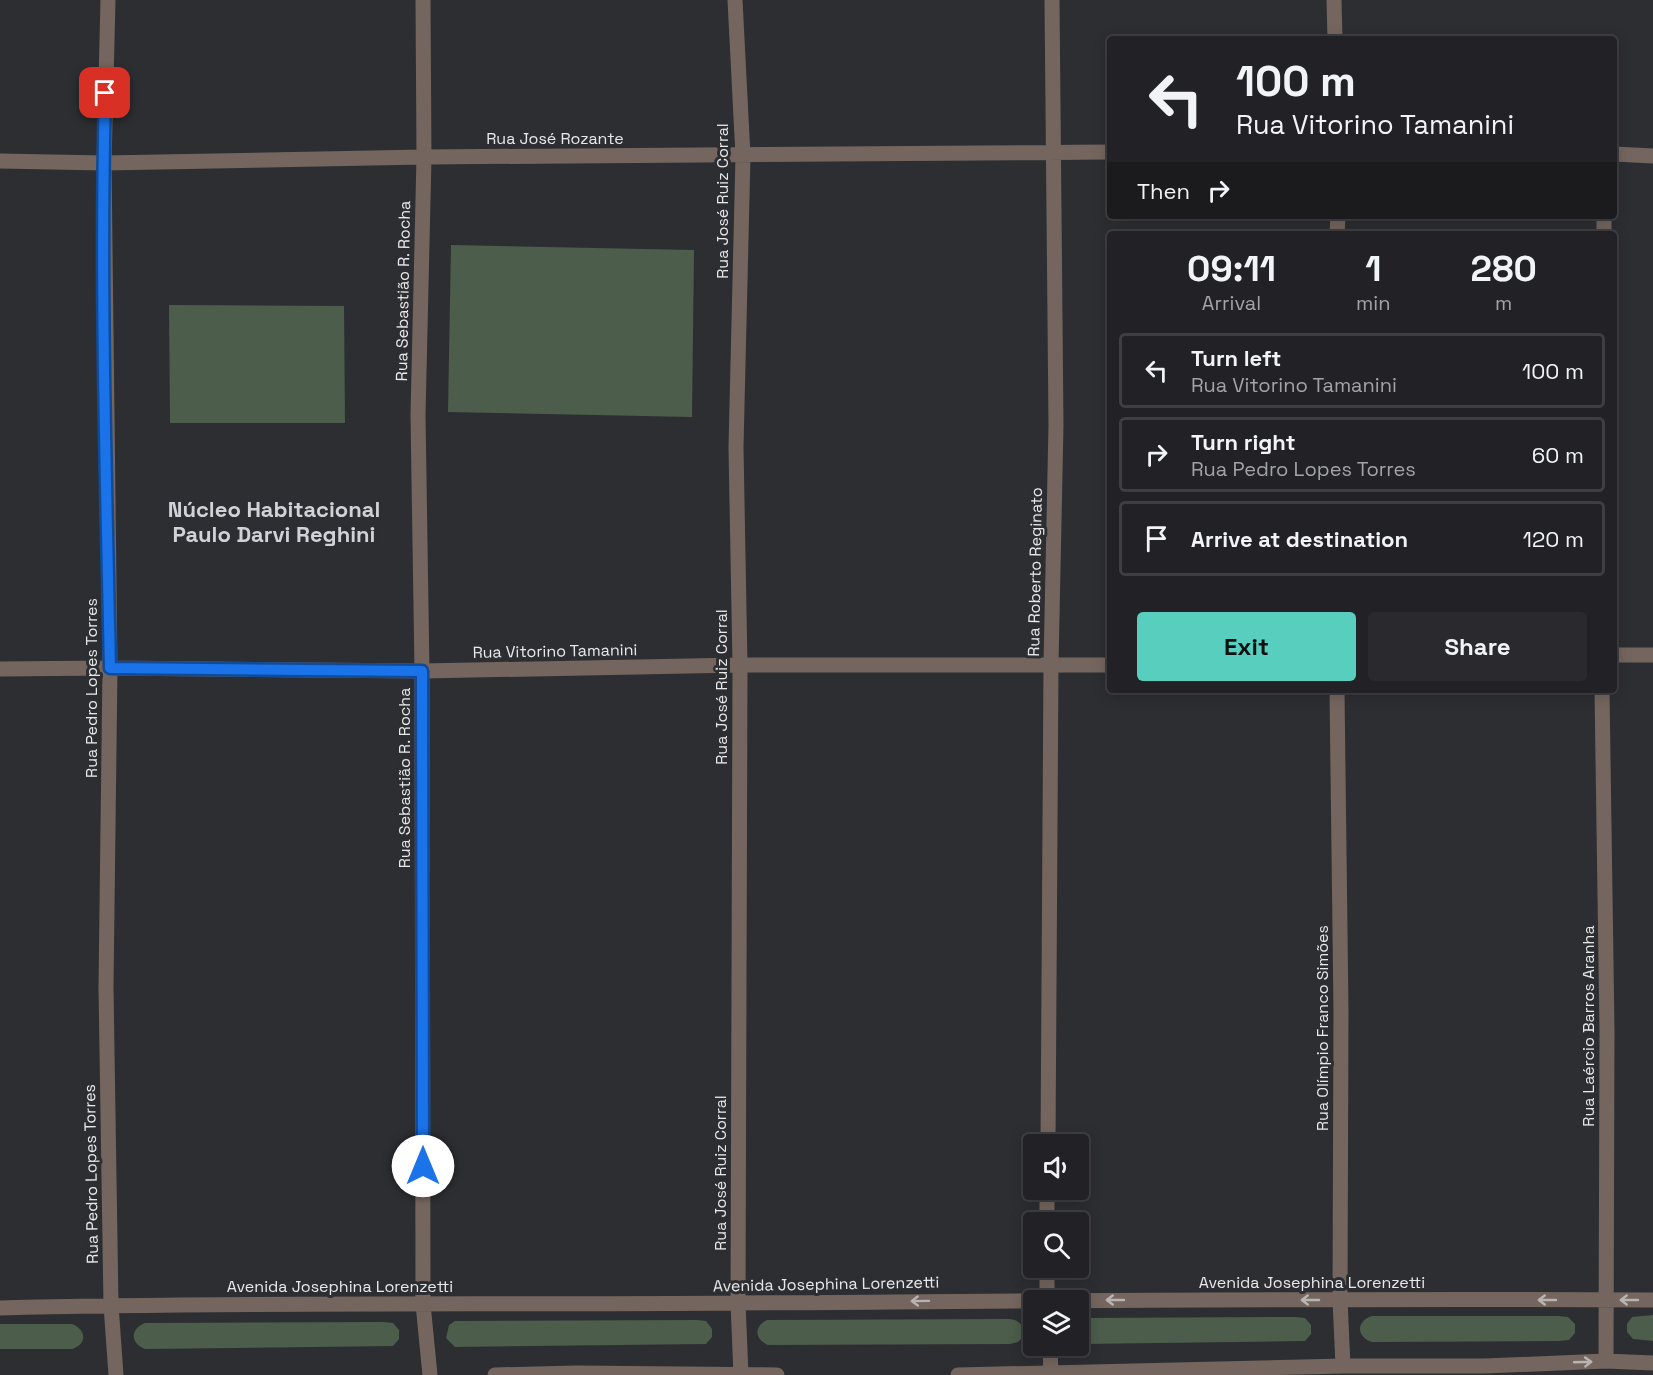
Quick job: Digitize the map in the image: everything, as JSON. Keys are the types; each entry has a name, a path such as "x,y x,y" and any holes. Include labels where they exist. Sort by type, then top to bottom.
{"street":[{"name":"Rua Pedro Lopes Torres","path":"108,0 104,162 110,668 106,987 111,1305 116,1375"},
{"name":"Rua Sebastião R. Rocha","path":"423,0 424,157 418,415 422,671 423,1304 430,1375"},
{"name":"Rua José Ruiz Corral","path":"735,0 742,156 736,447 740,665 738,1303 741,1375"},
{"name":"Rua Roberto Reginato","path":"1048,1134 1051,665 1056,425 1052,0"},
{"path":"1334,0 1335,36"},
{"name":"Rua José Rozante","path":"0,161 104,162 424,157 1107,152"},
{"path":"1617,154 1653,156"},
{"path":"1617,655 1653,655"},
{"name":"Rua Vitorino Tamanini","path":"0,669 422,671 740,665 1107,665"},
{"name":"Rua Olímpio Franco Simões","path":"1337,693 1342,1366"},
{"name":"Rua Laércio Barros Aranha","path":"1602,693 1607,1032 1606,1361"},
{"name":"Avenida Josephina Lorenzetti","path":"0,1308 111,1305 1023,1300"},
{"name":"Avenida Josephina Lorenzetti","path":"1089,1300 1653,1300"},
{"path":"1051,1356 1052,1374"},
{"path":"957,1375 1342,1366 1485,1366 1606,1361 1653,1363"},
{"path":"495,1375 777,1375"}],"green space":[{"path":"451,245 694,250 692,417 448,412"},
{"path":"169,305 344,306 345,423 170,423"},
{"path":"1653,1315 1653,1341 1633,1339 1627,1332 1627,1324 1632,1317"},
{"path":"1372,1316 1559,1316 1568,1317 1575,1324 1575,1333 1569,1340 1559,1341 1372,1342 1363,1337 1360,1329 1363,1321"},
{"path":"1296,1317 1305,1318 1311,1325 1311,1334 1305,1341 1089,1344 1089,1318"},
{"path":"1010,1319 1021,1324 1023,1337 1018,1342 1010,1344 768,1345 760,1339 757,1332 767,1320"},
{"path":"455,1321 706,1321 712,1329 712,1337 706,1344 455,1347 446,1338 449,1325"},
{"path":"145,1323 393,1323 399,1330 399,1339 393,1346 145,1349 134,1340 134,1332"},
{"path":"0,1324 72,1324 80,1329 83,1340 81,1344 72,1349 0,1349"}],"district":[{"name":"Núcleo Habitacional Paulo Darvi Reghini","path":"274,522"}],"route":[{"path":"105,93 105,411 110,668 422,671 423,1166"}]}
